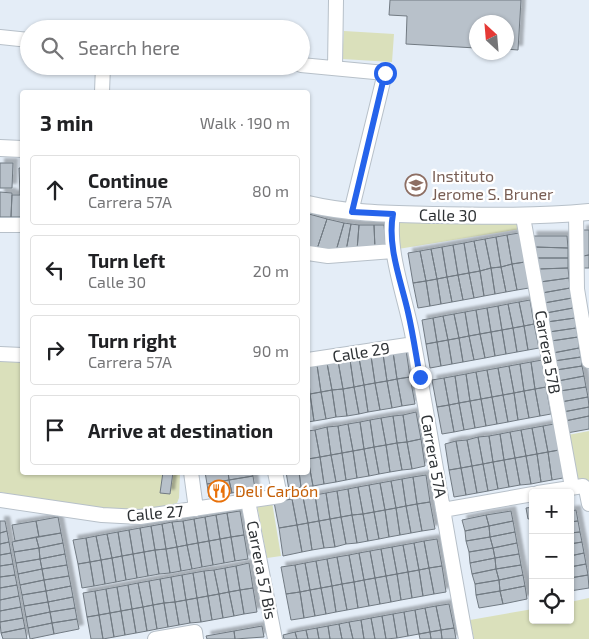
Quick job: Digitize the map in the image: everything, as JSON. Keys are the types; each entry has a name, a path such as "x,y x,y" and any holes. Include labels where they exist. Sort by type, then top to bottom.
{"main road":[{"path":"0,148 20,149"},
{"name":"Calle 30","path":"310,204 352,212 393,214 523,217 582,213"}],"street":[{"path":"335,68 336,0"},
{"path":"0,38 20,39"},
{"path":"310,66 385,73 352,212"},
{"path":"102,90 103,75"},
{"path":"582,213 577,289 589,361"},
{"name":"Carrera 57A","path":"393,214 393,251 414,344 466,639"},
{"name":"Carrera 57B","path":"523,217 572,487"},
{"path":"0,225 20,225"},
{"path":"310,253 328,256 393,251"},
{"name":"Calle 29","path":"310,360 414,344"},
{"path":"0,354 20,355"},
{"path":"191,475 196,509"},
{"name":"Calle 27","path":"0,500 102,515 140,517 280,496 276,475"},
{"path":"561,489 583,486 588,498"},
{"path":"443,510 529,495"},
{"name":"Carrera 57 Bis","path":"248,500 275,639"},
{"path":"155,639 195,636"}],"green space":[{"path":"344,31 394,34 392,62 342,59"},
{"path":"396,220 519,223 520,229 398,249"},
{"path":"20,358 20,475 180,475 177,503 147,510 122,510 59,504 0,492 0,360"},
{"path":"589,431 589,481 576,483 568,435"},
{"path":"272,502 281,556 267,558 257,505"},
{"path":"589,598 589,639 474,639 470,620 529,610 529,624 574,624 574,601"}],"building":[{"path":"390,0 521,0 518,50 514,50 514,15 469,15 469,48 406,44 407,16 389,15"},
{"path":"0,163 13,163 12,188 0,188"},
{"path":"0,192 12,193 11,217 0,217"},
{"path":"12,195 20,195 20,217 11,217"},
{"path":"310,214 327,219 317,249 310,247"},
{"path":"327,219 344,223 336,251 317,249"},
{"path":"344,223 351,224 346,251 336,251"},
{"path":"351,224 359,225 357,250 346,251"},
{"path":"359,225 374,225 375,249 357,250"},
{"path":"374,225 384,225 386,247 375,249"},
{"path":"582,230 589,230 589,255 583,256"},
{"path":"519,233 525,262 512,264 507,235"},
{"path":"507,235 512,264 501,267 496,237"},
{"path":"532,236 567,236 568,248 534,247"},
{"path":"496,237 501,267 491,268 485,239"},
{"path":"485,239 491,268 480,271 474,241"},
{"path":"474,241 480,271 469,273 464,243"},
{"path":"464,243 469,273 458,275 453,245"},
{"path":"453,245 458,275 447,277 442,247"},
{"path":"442,247 447,277 437,279 431,249"},
{"path":"534,247 568,248 568,258 536,258"},
{"path":"431,249 437,279 426,281 420,251"},
{"path":"420,251 426,281 413,283 408,253"},
{"path":"589,255 589,268 583,268 583,256"},
{"path":"536,258 568,258 568,268 538,269"},
{"path":"525,262 529,288 517,290 512,264"},
{"path":"512,264 517,290 506,292 501,267"},
{"path":"501,267 506,292 495,294 491,268"},
{"path":"491,268 495,294 484,296 480,271"},
{"path":"568,268 569,278 540,282 538,269"},
{"path":"480,271 484,296 474,298 469,273"},
{"path":"469,273 474,298 463,300 458,275"},
{"path":"458,275 463,300 452,302 447,277"},
{"path":"447,277 452,302 441,304 437,279"},
{"path":"569,278 570,288 542,293 540,282"},
{"path":"437,279 441,304 430,306 426,281"},
{"path":"426,281 430,306 418,308 413,283"},
{"path":"570,288 572,298 544,303 542,293"},
{"path":"572,298 573,308 546,313 544,303"},
{"path":"530,300 534,324 524,326 519,302"},
{"path":"519,302 524,326 513,328 508,304"},
{"path":"508,304 513,328 502,330 498,306"},
{"path":"498,306 502,330 491,332 487,308"},
{"path":"487,308 491,332 480,334 476,310"},
{"path":"573,308 575,318 547,322 546,313"},
{"path":"476,310 480,334 469,336 465,312"},
{"path":"465,312 469,336 459,338 454,314"},
{"path":"454,314 459,338 448,340 443,316"},
{"path":"443,316 448,340 437,342 433,318"},
{"path":"433,318 437,342 426,344 422,320"},
{"path":"575,318 576,328 549,332 547,322"},
{"path":"534,324 539,348 528,350 524,326"},
{"path":"524,326 528,350 517,352 513,328"},
{"path":"513,328 517,352 506,354 502,330"},
{"path":"576,328 578,337 551,341 549,332"},
{"path":"502,330 506,354 495,356 491,332"},
{"path":"491,332 495,356 485,358 480,334"},
{"path":"480,334 485,358 474,360 469,336"},
{"path":"469,336 474,360 463,362 459,338"},
{"path":"578,337 579,348 553,353 551,341"},
{"path":"459,338 463,362 452,364 448,340"},
{"path":"448,340 452,364 441,366 437,342"},
{"path":"437,342 441,366 430,368 426,344"},
{"path":"579,348 581,357 554,361 553,353"},
{"path":"406,350 410,377 397,379 393,352"},
{"path":"393,352 397,379 387,381 383,354"},
{"path":"383,354 387,381 375,383 371,356"},
{"path":"371,356 375,383 364,385 359,358"},
{"path":"581,357 582,366 556,370 554,361"},
{"path":"359,358 364,385 354,387 350,360"},
{"path":"350,360 354,387 343,389 338,361"},
{"path":"542,360 546,387 535,389 531,362"},
{"path":"338,361 343,389 332,390 327,363"},
{"path":"531,362 535,389 524,391 520,364"},
{"path":"327,363 332,390 321,392 317,365"},
{"path":"520,364 524,391 514,393 509,366"},
{"path":"317,365 321,392 310,394 310,367"},
{"path":"509,366 514,393 503,395 498,368"},
{"path":"582,366 584,376 558,381 556,370"},
{"path":"498,368 503,395 492,397 487,370"},
{"path":"487,370 492,397 481,399 476,372"},
{"path":"476,372 481,399 470,401 466,374"},
{"path":"466,374 470,401 459,403 455,376"},
{"path":"455,376 459,403 449,405 444,378"},
{"path":"584,376 586,387 560,391 558,381"},
{"path":"410,377 415,404 402,406 397,379"},
{"path":"444,378 449,405 437,407 432,380"},
{"path":"397,379 402,406 392,408 387,381"},
{"path":"387,381 392,408 380,410 375,383"},
{"path":"375,383 380,410 368,412 364,385"},
{"path":"364,385 368,412 359,414 354,387"},
{"path":"354,387 359,414 347,416 343,389"},
{"path":"546,387 551,414 540,416 535,389"},
{"path":"586,387 588,397 561,402 560,391"},
{"path":"343,389 347,416 336,417 332,390"},
{"path":"535,389 540,416 529,418 524,391"},
{"path":"332,390 336,417 326,419 321,392"},
{"path":"524,391 529,418 518,420 514,393"},
{"path":"321,392 326,419 314,421 310,394"},
{"path":"514,393 518,420 508,422 503,395"},
{"path":"310,394 314,421 310,422"},
{"path":"503,395 508,422 497,424 492,397"},
{"path":"492,397 497,424 486,426 481,399"},
{"path":"588,397 589,407 563,412 561,402"},
{"path":"481,399 486,426 475,428 470,401"},
{"path":"470,401 475,428 464,430 459,403"},
{"path":"459,403 464,430 454,432 449,405"},
{"path":"449,405 454,432 442,434 437,407"},
{"path":"589,407 589,416 565,421 563,412"},
{"path":"416,412 421,439 407,442 403,415"},
{"path":"403,415 407,442 397,443 393,416"},
{"path":"393,416 397,443 386,445 381,418"},
{"path":"589,416 589,429 567,433 565,421"},
{"path":"381,418 386,445 374,447 370,420"},
{"path":"370,420 374,447 364,449 360,422"},
{"path":"360,422 364,449 353,451 348,424"},
{"path":"348,424 353,451 342,453 338,426"},
{"path":"554,424 559,450 548,452 543,426"},
{"path":"338,426 342,453 331,455 327,427"},
{"path":"543,426 548,452 537,454 532,428"},
{"path":"327,427 331,455 320,457 315,430"},
{"path":"532,428 537,454 526,456 521,430"},
{"path":"315,430 320,457 310,459 310,431"},
{"path":"521,430 526,456 515,458 510,432"},
{"path":"510,432 515,458 504,460 500,434"},
{"path":"500,434 504,460 493,462 489,436"},
{"path":"489,436 493,462 483,464 478,437"},
{"path":"478,437 483,464 472,466 467,440"},
{"path":"421,439 425,466 412,469 407,442"},
{"path":"467,440 472,466 461,468 456,441"},
{"path":"456,441 461,468 449,470 445,444"},
{"path":"407,442 412,469 402,470 397,443"},
{"path":"397,443 402,470 390,472 386,445"},
{"path":"386,445 390,472 379,474 374,447"},
{"path":"374,447 379,474 369,476 364,449"},
{"path":"364,449 369,476 357,478 353,451"},
{"path":"559,450 563,478 552,480 548,452"},
{"path":"353,451 357,478 346,480 342,453"},
{"path":"548,452 552,480 541,482 537,454"},
{"path":"342,453 346,480 336,482 331,455"},
{"path":"537,454 541,482 531,484 526,456"},
{"path":"331,455 336,482 324,484 320,457"},
{"path":"526,456 531,484 520,485 515,458"},
{"path":"320,457 324,484 313,486 310,459"},
{"path":"515,458 520,485 509,487 504,460"},
{"path":"504,460 509,487 498,489 493,462"},
{"path":"493,462 498,489 488,491 483,464"},
{"path":"483,464 488,491 477,493 472,466"},
{"path":"472,466 477,493 466,495 461,468"},
{"path":"461,468 466,495 454,497 449,470"},
{"path":"310,470 313,486 301,487 299,475 310,475"},
{"path":"163,475 173,475 170,494 160,493"},
{"path":"206,475 228,475 229,480 207,484"},
{"path":"228,475 253,476 229,480"},
{"path":"286,475 299,475 301,487 289,490"},
{"path":"426,475 430,502 417,504 413,477"},
{"path":"253,476 255,489 232,493 229,480"},
{"path":"413,477 417,504 406,506 402,479"},
{"path":"402,479 406,506 396,508 391,481"},
{"path":"229,480 232,493 209,497 207,484"},
{"path":"391,481 396,508 385,510 380,483"},
{"path":"380,483 385,510 374,512 369,485"},
{"path":"369,485 374,512 363,514 358,487"},
{"path":"358,487 363,514 352,515 348,489"},
{"path":"348,489 352,515 341,517 337,491"},
{"path":"337,491 341,517 330,519 326,493"},
{"path":"326,493 330,519 319,521 315,495"},
{"path":"315,495 319,521 308,523 303,497"},
{"path":"303,497 308,523 297,525 292,499"},
{"path":"292,499 297,525 279,528 274,502"},
{"path":"430,502 435,529 422,531 417,504"},
{"path":"417,504 422,531 411,533 406,506"},
{"path":"406,506 411,533 400,535 396,508"},
{"path":"396,508 400,535 389,537 385,510"},
{"path":"526,508 529,508 529,519 528,519"},
{"path":"385,510 389,537 379,539 374,512"},
{"path":"574,510 576,510 578,521 574,522"},
{"path":"240,511 244,535 231,537 227,513"},
{"path":"511,511 513,521 489,526 486,515"},
{"path":"374,512 379,539 368,541 363,514"},
{"path":"227,513 231,537 220,539 216,515"},
{"path":"363,514 368,541 357,543 352,515"},
{"path":"216,515 220,539 209,541 205,517"},
{"path":"352,515 357,543 346,544 341,517"},
{"path":"486,515 489,526 465,531 462,520"},
{"path":"58,517 61,533 39,537 36,521"},
{"path":"205,517 209,541 198,543 194,519"},
{"path":"341,517 346,544 335,547 330,519"},
{"path":"194,519 198,543 187,545 183,521"},
{"path":"330,519 335,547 324,548 319,521"},
{"path":"0,521 5,521 7,531 0,533"},
{"path":"36,521 39,537 15,541 12,525"},
{"path":"183,521 187,545 177,547 172,522"},
{"path":"319,521 324,548 312,550 308,523"},
{"path":"513,521 515,532 490,537 489,526"},
{"path":"578,521 580,532 574,533 574,522"},
{"path":"172,522 177,547 166,549 162,524"},
{"path":"308,523 312,550 302,552 297,525"},
{"path":"162,524 166,549 155,550 151,526"},
{"path":"297,525 302,552 283,556 279,528"},
{"path":"151,526 155,550 144,552 140,528"},
{"path":"489,526 490,537 466,541 465,531"},
{"path":"140,528 144,552 133,554 129,530"},
{"path":"129,530 133,554 122,556 118,532"},
{"path":"7,531 9,542 0,544 0,533"},
{"path":"118,532 122,556 112,558 107,534"},
{"path":"515,532 517,543 493,548 490,537"},
{"path":"580,532 582,542 574,543 574,533"},
{"path":"61,533 63,543 39,548 36,537"},
{"path":"107,534 112,558 101,560 96,536"},
{"path":"244,535 248,559 235,561 231,537"},
{"path":"96,536 101,560 90,562 86,538"},
{"path":"36,537 39,548 14,552 12,542"},
{"path":"231,537 235,561 224,563 220,539"},
{"path":"490,537 493,548 469,552 466,541"},
{"path":"86,538 90,562 78,564 73,540"},
{"path":"220,539 224,563 213,565 209,541"},
{"path":"437,539 442,566 429,568 424,541"},
{"path":"209,541 213,565 202,567 198,543"},
{"path":"424,541 429,568 419,570 414,543"},
{"path":"9,542 11,553 0,555 0,544"},
{"path":"582,542 584,553 574,555 574,543"},
{"path":"63,543 65,554 40,559 39,548"},
{"path":"198,543 202,567 192,569 187,545"},
{"path":"414,543 419,570 408,572 403,545"},
{"path":"517,543 519,554 495,558 493,548"},
{"path":"187,545 192,569 181,571 177,547"},
{"path":"403,545 408,572 397,574 392,547"},
{"path":"177,547 181,571 170,573 166,549"},
{"path":"392,547 397,574 386,576 381,549"},
{"path":"39,548 40,559 16,563 14,552"},
{"path":"493,548 495,558 470,563 469,552"},
{"path":"166,549 170,573 159,574 155,550"},
{"path":"381,549 386,576 375,578 370,551"},
{"path":"155,550 159,574 148,576 144,552"},
{"path":"370,551 375,578 364,580 359,553"},
{"path":"144,552 148,576 137,578 133,554"},
{"path":"11,553 13,564 0,566 0,555"},
{"path":"359,553 364,580 354,582 349,555"},
{"path":"584,553 586,564 574,566 574,555"},
{"path":"65,554 67,565 42,569 40,559"},
{"path":"133,554 137,578 126,580 122,556"},
{"path":"519,554 521,565 496,569 495,558"},
{"path":"349,555 354,582 342,584 337,557"},
{"path":"122,556 126,580 116,582 112,558"},
{"path":"337,557 342,584 332,586 327,559"},
{"path":"112,558 116,582 105,584 101,560"},
{"path":"495,558 496,569 472,574 470,563"},
{"path":"40,559 42,569 18,574 16,563"},
{"path":"327,559 332,586 321,588 316,561"},
{"path":"101,560 105,584 94,586 90,562"},
{"path":"316,561 321,588 310,590 305,563"},
{"path":"90,562 94,586 82,588 78,564"},
{"path":"249,563 253,588 240,590 236,566"},
{"path":"305,563 310,590 300,592 295,565"},
{"path":"13,564 15,575 0,577 0,566"},
{"path":"586,564 588,575 574,577 574,566"},
{"path":"67,565 69,576 44,580 42,569"},
{"path":"295,565 300,592 286,594 281,567"},
{"path":"521,565 523,575 499,580 496,569"},
{"path":"236,566 240,590 229,592 225,568"},
{"path":"442,566 446,592 434,594 429,568"},
{"path":"225,568 229,592 219,594 214,570"},
{"path":"429,568 434,594 423,596 419,570"},
{"path":"42,569 44,580 20,585 18,574"},
{"path":"496,569 499,580 475,584 472,574"},
{"path":"214,570 219,594 208,596 204,571"},
{"path":"419,570 423,596 412,598 408,572"},
{"path":"204,571 208,596 197,598 193,573"},
{"path":"408,572 412,598 401,600 397,574"},
{"path":"193,573 197,598 186,600 182,575"},
{"path":"397,574 401,600 391,602 386,576"},
{"path":"15,575 17,585 0,588 0,577"},
{"path":"182,575 186,600 175,602 171,577"},
{"path":"523,575 525,586 500,591 499,580"},
{"path":"588,575 589,588 574,590 574,577"},
{"path":"69,576 71,586 46,591 44,580"},
{"path":"386,576 391,602 380,604 375,578"},
{"path":"171,577 175,602 164,603 160,579"},
{"path":"375,578 380,604 369,606 364,580"},
{"path":"160,579 164,603 153,605 149,581"},
{"path":"44,580 46,591 22,595 20,585"},
{"path":"364,580 369,606 358,608 354,582"},
{"path":"499,580 500,591 476,595 475,584"},
{"path":"149,581 153,605 143,607 138,583"},
{"path":"354,582 358,608 347,610 342,584"},
{"path":"138,583 143,607 132,609 128,585"},
{"path":"342,584 347,610 336,612 332,586"},
{"path":"17,585 19,596 0,600 0,588"},
{"path":"128,585 132,609 121,611 117,587"},
{"path":"71,586 73,597 48,602 46,591"},
{"path":"332,586 336,612 326,614 321,588"},
{"path":"525,586 527,599 503,604 500,591"},
{"path":"117,587 121,611 110,613 106,589"},
{"path":"253,588 257,612 244,614 240,590"},
{"path":"321,588 326,614 315,616 310,590"},
{"path":"106,589 110,613 99,615 95,591"},
{"path":"240,590 244,614 234,616 229,592"},
{"path":"310,590 315,616 304,618 300,592"},
{"path":"46,591 48,602 24,606 22,595"},
{"path":"95,591 99,615 87,617 83,593"},
{"path":"500,591 503,604 479,608 476,595"},
{"path":"229,592 234,616 223,618 219,594"},
{"path":"300,592 304,618 291,620 286,594"},
{"path":"219,594 223,618 212,620 208,596"},
{"path":"19,596 21,607 0,611 0,600"},
{"path":"208,596 212,620 201,622 197,598"},
{"path":"73,597 75,608 50,612 48,602"},
{"path":"197,598 201,622 190,623 186,600"},
{"path":"186,600 190,623 179,625 175,602"},
{"path":"48,602 50,612 26,617 24,606"},
{"path":"175,602 179,625 168,627 164,603"},
{"path":"164,603 168,627 157,629 153,605"},
{"path":"449,604 454,628 441,630 436,606"},
{"path":"153,605 157,629 147,631 143,607"},
{"path":"436,606 441,630 430,632 425,608"},
{"path":"21,607 23,618 0,622 0,611"},
{"path":"143,607 147,631 136,633 132,609"},
{"path":"75,608 77,619 52,623 50,612"},
{"path":"425,608 430,632 419,634 415,610"},
{"path":"132,609 136,633 125,635 121,611"},
{"path":"415,610 419,634 408,636 404,612"},
{"path":"121,611 125,635 114,637 110,613"},
{"path":"50,612 52,623 28,628 26,617"},
{"path":"404,612 408,636 397,638 393,614"},
{"path":"110,613 114,637 103,639 99,615"},
{"path":"393,614 397,638 386,639 382,616"},
{"path":"99,615 103,639 91,639 87,617"},
{"path":"382,616 386,639 375,639 371,618"},
{"path":"23,618 25,628 1,633 0,622"},
{"path":"371,618 375,639 364,639 361,620"},
{"path":"77,619 79,629 54,634 52,623"},
{"path":"361,620 364,639 353,639 349,622"},
{"path":"349,622 353,639 342,639 339,624"},
{"path":"52,623 54,634 30,639 28,628"},
{"path":"339,624 342,639 330,639 328,626"},
{"path":"262,626 264,637 235,639 234,631"},
{"path":"328,626 330,639 319,639 317,628"},
{"path":"25,628 27,639 3,639 1,633"},
{"path":"317,628 319,639 308,639 306,630"},
{"path":"454,628 456,639 442,639 441,630"},
{"path":"306,630 308,639 297,639 295,632"},
{"path":"441,630 442,639 431,639 430,632"},
{"path":"234,631 235,639 207,639 206,636"},
{"path":"295,632 297,639 284,639 283,635"},
{"path":"430,632 431,639 420,639 419,634"}],"place":[{"name":"Instituto Jerome S. Bruner","path":"416,185"},
{"name":"Deli Carbón","path":"219,491"}],"route":[{"path":"385,73 352,212 393,214 393,251 420,377"}]}
